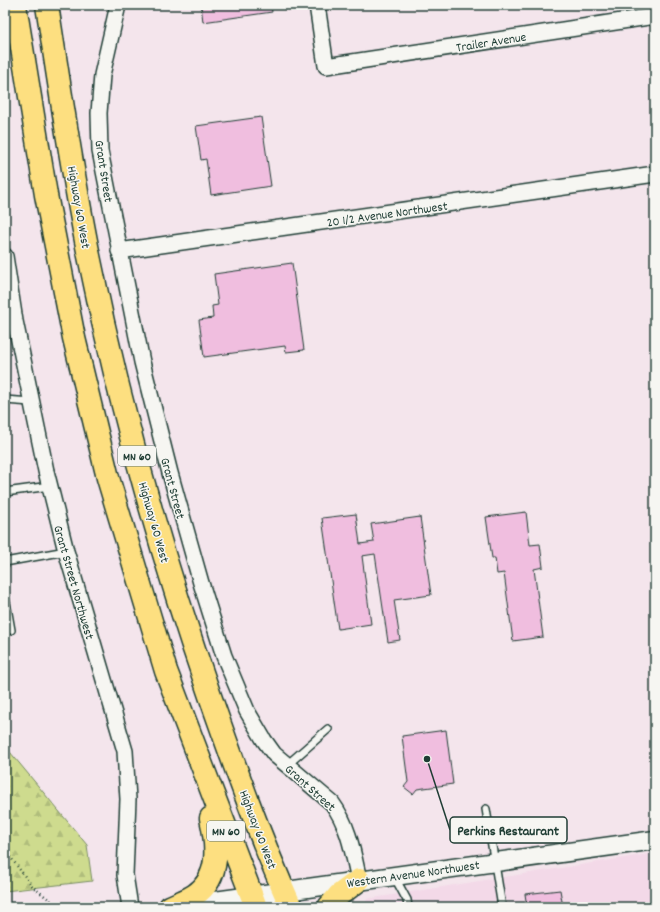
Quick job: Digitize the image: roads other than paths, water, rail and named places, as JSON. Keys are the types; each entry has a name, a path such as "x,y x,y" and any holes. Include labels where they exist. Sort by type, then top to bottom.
{"main road":[{"name":"MN 60","path":"15,5 46,195 74,338 108,478 148,617 166,671 254,902"},
{"name":"Highway 60 West","path":"47,5 66,126 89,256 118,384 152,512 190,638 228,747 287,899"},
{"path":"171,907 194,896 203,889 210,880 214,870 216,860 214,834 201,766"},
{"path":"329,907 339,895 359,880"}],"street":[{"name":"Grant Street","path":"118,5 102,75 98,113 100,150 142,362 170,473 201,583 224,656 237,689 254,725 274,754 332,803 340,813 349,836 359,880"},
{"name":"Trailer Avenue","path":"317,5 326,66 655,16"},
{"name":"20 1/2 Avenue Northwest","path":"119,251 655,174"},
{"name":"Grant Street Northwest","path":"5,256 31,402 50,486 66,551 125,751 128,799 125,875 130,907"},
{"name":"Western Avenue Northwest","path":"171,907 287,899 359,880 655,840"}],"lane":[{"path":"5,400 31,402"},
{"path":"5,492 50,486"},
{"path":"5,562 66,551"},
{"path":"5,596 11,630"},
{"path":"287,765 328,729"},
{"path":"486,809 502,907"},
{"path":"394,876 407,900 408,907"}],"place":[{"name":"Perkins Restaurant","path":"427,759"}]}
